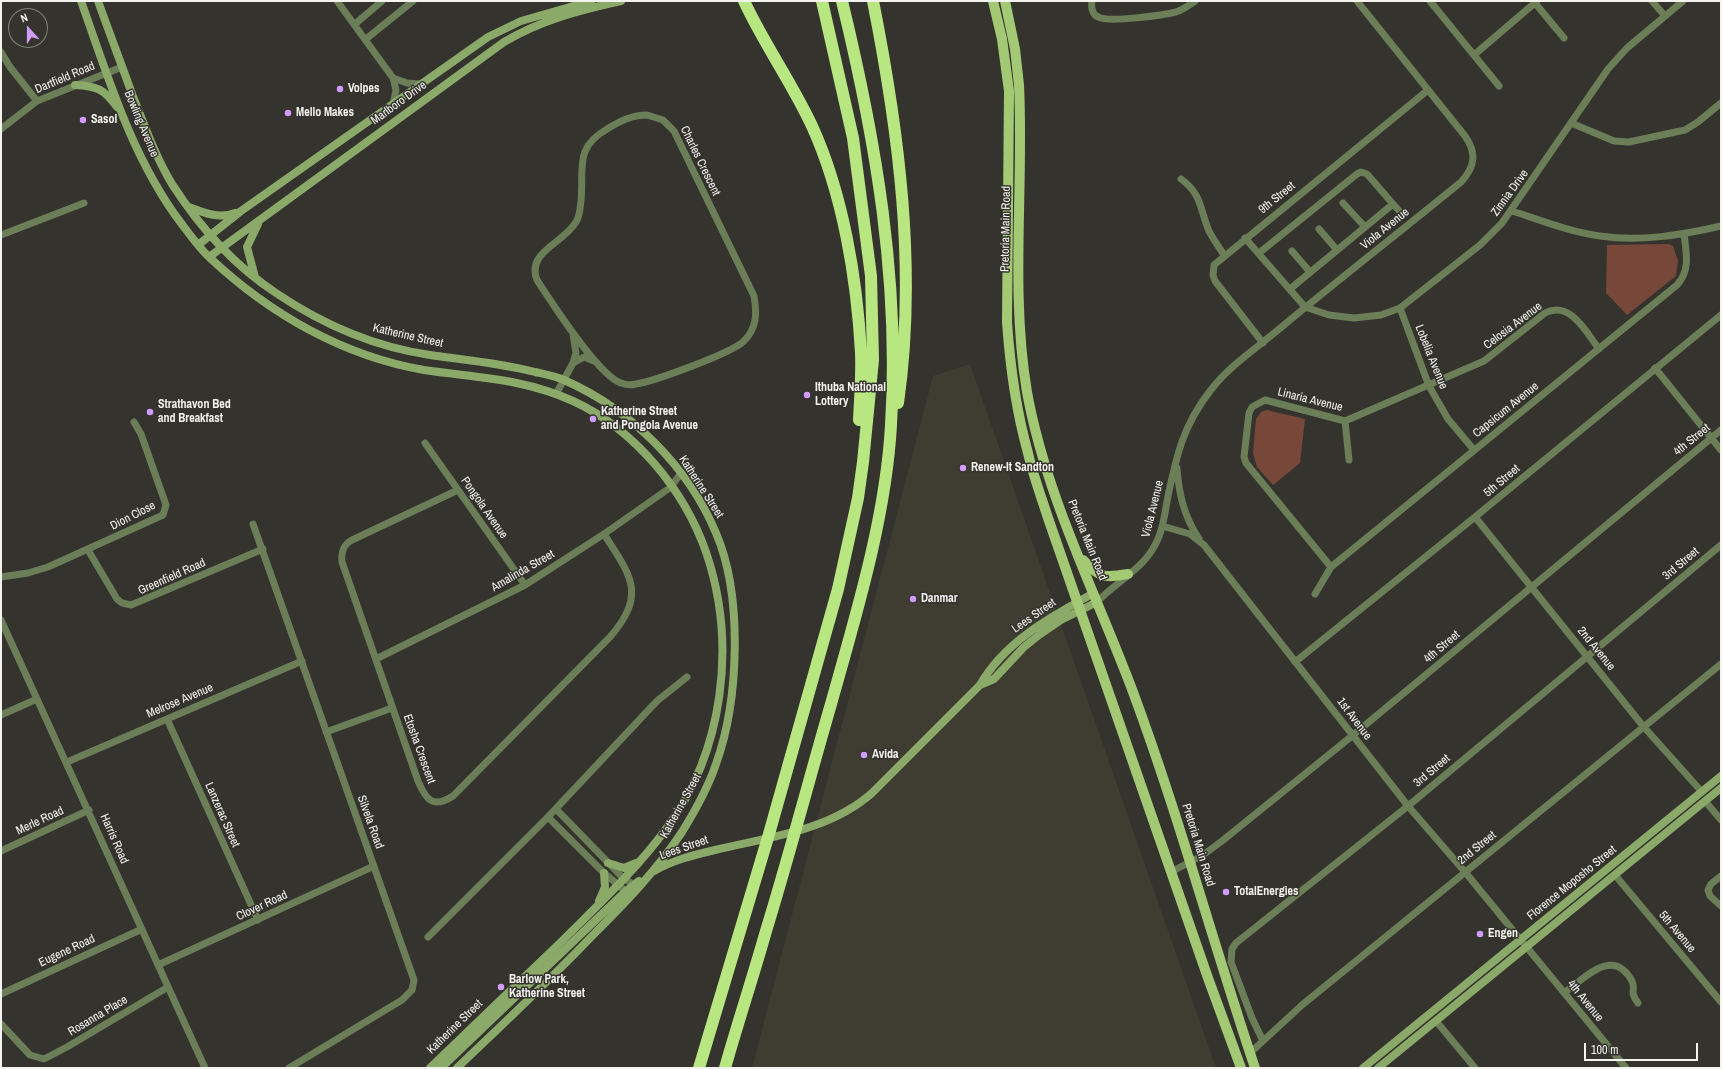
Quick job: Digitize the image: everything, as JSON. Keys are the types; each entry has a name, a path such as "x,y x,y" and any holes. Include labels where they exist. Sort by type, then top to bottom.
{"highway":[{"path":"736,1 751,16"},
{"path":"744,1 802,105 823,153 836,196 846,235 857,313 861,354 859,435 864,450"},
{"path":"699,1068 769,834 838,589 858,498 864,450 873,360 871,276 853,138 822,1"},
{"path":"725,1068 766,931 858,607 882,494 891,424 893,322 887,237 880,180 867,112 842,1"},
{"path":"873,1 894,125 904,227 904,352 898,404 891,424"}],"main road":[{"name":"Bowling Avenue","path":"81,1 123,116 141,157 162,195 198,245 209,257"},
{"name":"Bowling Avenue","path":"98,1 148,134 171,181 188,207 222,247"},
{"name":"Marlboro Drive","path":"198,245 241,211 488,36 505,27 543,13 591,1"},
{"name":"Marlboro Drive","path":"209,257 509,39 550,20 621,1"},
{"name":"Pretoria Main Road","path":"993,1 1002,39 1009,91 1006,280 1007,322 1014,390 1028,454 1079,607 1241,1068"},
{"name":"Pretoria Main Road","path":"1005,1 1013,36 1019,85 1021,145 1019,297 1024,366 1032,420 1041,455 1064,521 1096,598 1165,781 1189,863 1255,1068"},
{"path":"75,85 96,88 105,92 123,116"},
{"path":"188,207 203,213 221,216 241,211"},
{"path":"255,277 247,247 251,234 260,220"},
{"name":"Katherine Street","path":"222,247 255,277 276,293 306,312 368,340 425,354 494,362 564,380 622,415 650,438 681,473 703,507 717,534 730,583 734,636 730,704 725,735 708,785 692,816 676,841 632,896 562,968 457,1068"},
{"name":"Katherine Street","path":"209,257 267,304 296,324 336,344 373,357 424,370 506,380 556,394 583,407 625,435 656,465 690,516 701,539 710,565 720,609 723,639 723,662 716,713 710,736 691,789 665,830 618,886 430,1068"},
{"path":"1077,552 1091,568 1103,576 1110,577 1128,574"},
{"name":"Lees Street","path":"441,1068 625,892 641,880 657,870 681,859 818,824 846,812 872,793 980,685 987,672 1029,632 1096,598"},
{"name":"Florence Moposho Street","path":"1362,1068 1721,776"},
{"name":"Florence Moposho Street","path":"1378,1068 1721,788"},
{"path":"608,863 627,868 639,861"},
{"path":"590,913 605,891 604,873"}],"street":[{"path":"337,1 393,78 395,94 392,105"},
{"path":"355,24 382,1"},
{"path":"366,40 413,1"},
{"path":"1092,1 1092,11 1095,15 1108,19 1167,14 1183,9 1195,1"},
{"name":"Viola Avenue","path":"1096,598 1107,592 1152,551 1162,526 1178,448 1191,420 1211,390 1238,363 1449,191 1471,170 1474,155 1468,142 1357,1"},
{"path":"1430,1 1499,86"},
{"path":"1652,1 1665,16"},
{"name":"Zinnia Drive","path":"1305,307 1330,314 1354,318 1381,315 1400,308 1480,245 1512,211 1596,84 1617,59 1683,1"},
{"path":"1474,55 1536,2 1564,38"},
{"path":"1,52 10,67 37,101"},
{"name":"Dartfield Road","path":"1,129 37,101 122,67"},
{"path":"393,78 407,84 420,84"},
{"name":"9th Street","path":"1263,343 1215,281 1213,275 1214,265 1224,255 1428,90"},
{"path":"1571,123 1614,141 1629,142 1685,130 1698,122 1721,103"},
{"name":"Charles Crescent","path":"647,115 658,118 670,126 676,136 754,296 756,308 755,322 744,342 731,350 635,385 620,383 613,379 596,362 572,332 536,280 534,264 541,255 564,238 577,221 582,188 582,158 591,140 616,123 634,116 647,115"},
{"path":"1259,253 1361,172 1367,174 1402,214"},
{"path":"1181,179 1191,186 1198,196 1209,230 1224,255"},
{"path":"1,235 84,203"},
{"path":"1343,203 1365,227"},
{"path":"1290,289 1393,204"},
{"path":"1512,211 1552,224 1600,236 1648,238 1684,234 1721,226"},
{"path":"1318,228 1336,250"},
{"name":"Capsicum Avenue","path":"1315,594 1331,567 1680,281 1687,264 1684,234"},
{"path":"1246,238 1305,307"},
{"path":"1292,251 1310,272"},
{"name":"Lobelia Avenue","path":"1400,308 1429,386 1448,419 1474,450"},
{"name":"Celosia Avenue","path":"1429,386 1484,361 1550,311 1559,310 1572,315 1598,349"},
{"name":"5th Street","path":"1295,662 1475,517 1721,315"},
{"name":"Charles Crescent","path":"556,394 573,363 576,353 572,332"},
{"path":"573,363 584,357 596,362"},
{"path":"1655,368 1721,450"},
{"name":"Linaria Avenue","path":"1331,567 1249,469 1244,457 1249,413 1252,407 1258,402 1265,400 1345,421 1429,386"},
{"path":"1345,421 1349,460"},
{"name":"Dion Close","path":"88,550 159,518 165,512 166,505 141,434 134,422"},
{"name":"4th Street","path":"1171,872 1189,863 1222,841 1352,736 1721,430"},
{"name":"Pongola Avenue","path":"425,443 525,585"},
{"name":"Viola Avenue","path":"1176,458 1178,486 1183,508 1204,545"},
{"name":"Amalinda Street","path":"376,659 525,585 604,534 671,487 681,473"},
{"name":"Etosha Crescent","path":"458,490 352,540 343,548 342,562 418,781 425,796 436,803 448,799 610,637 625,618 632,601 630,581 623,564 604,534"},
{"name":"2nd Avenue","path":"1475,517 1588,655 1643,726 1702,792"},
{"name":"Silvela Road","path":"253,524 414,980 412,990 402,1000 289,1068"},
{"name":"1st Avenue","path":"1162,526 1190,534 1204,545 1408,806 1521,940"},
{"name":"3rd Street","path":"1263,1041 1252,1018 1231,962 1232,949 1241,939 1408,806 1721,546"},
{"name":"Greenfield Road","path":"88,550 117,599 122,604 131,605 263,549"},
{"path":"1,577 28,574 88,550"},
{"name":"Harris Road","path":"1,620 89,810 205,1068"},
{"name":"Melrose Avenue","path":"67,762 302,661"},
{"name":"2nd Street","path":"1250,1053 1302,1005 1721,664"},
{"path":"428,937 556,809 657,701 687,677"},
{"path":"1,715 37,699"},
{"path":"326,732 392,708"},
{"name":"Lanzerac Street","path":"167,719 258,920"},
{"path":"1706,801 1721,820"},
{"path":"556,809 624,879 639,887"},
{"name":"Merle Road","path":"1,851 89,810"},
{"path":"548,816 604,873 632,896"},
{"name":"Clover Road","path":"158,965 374,866"},
{"name":"5th Avenue","path":"1615,875 1721,1002"},
{"path":"1721,876 1711,884 1708,890 1710,896 1721,906"},
{"name":"Eugene Road","path":"1,994 142,929"},
{"name":"4th Avenue","path":"1521,940 1626,1068"},
{"path":"1564,993 1595,970 1613,964 1619,965 1625,970 1633,982 1632,994 1638,1003"},
{"name":"Rosanna Place","path":"1,1024 30,1055 44,1059 57,1053 168,987"},
{"path":"1436,1021 1475,1068"}],"shaded area":[{"path":"1669,244 1673,246 1678,261 1676,276 1627,315 1606,293 1607,245"},
{"path":"970,364 1216,1068 752,1068 933,376"},
{"path":"1267,410 1305,419 1300,463 1273,485 1257,467 1253,453 1256,419 1261,412"}],"place":[{"name":"Volpes","path":"340,89"},
{"name":"Mello Makes","path":"288,113"},
{"name":"Sasol","path":"83,120"},
{"name":"Ithuba National Lottery","path":"807,395"},
{"name":"Strathavon Bed and Breakfast","path":"150,412"},
{"name":"Katherine Street and Pongola Avenue","path":"593,419"},
{"name":"Renew-It Sandton","path":"963,468"},
{"name":"Danmar","path":"913,599"},
{"name":"Avida","path":"864,755"},
{"name":"TotalEnergies","path":"1226,892"},
{"name":"Engen","path":"1480,934"},
{"name":"Barlow Park, Katherine Street","path":"501,987"}]}
